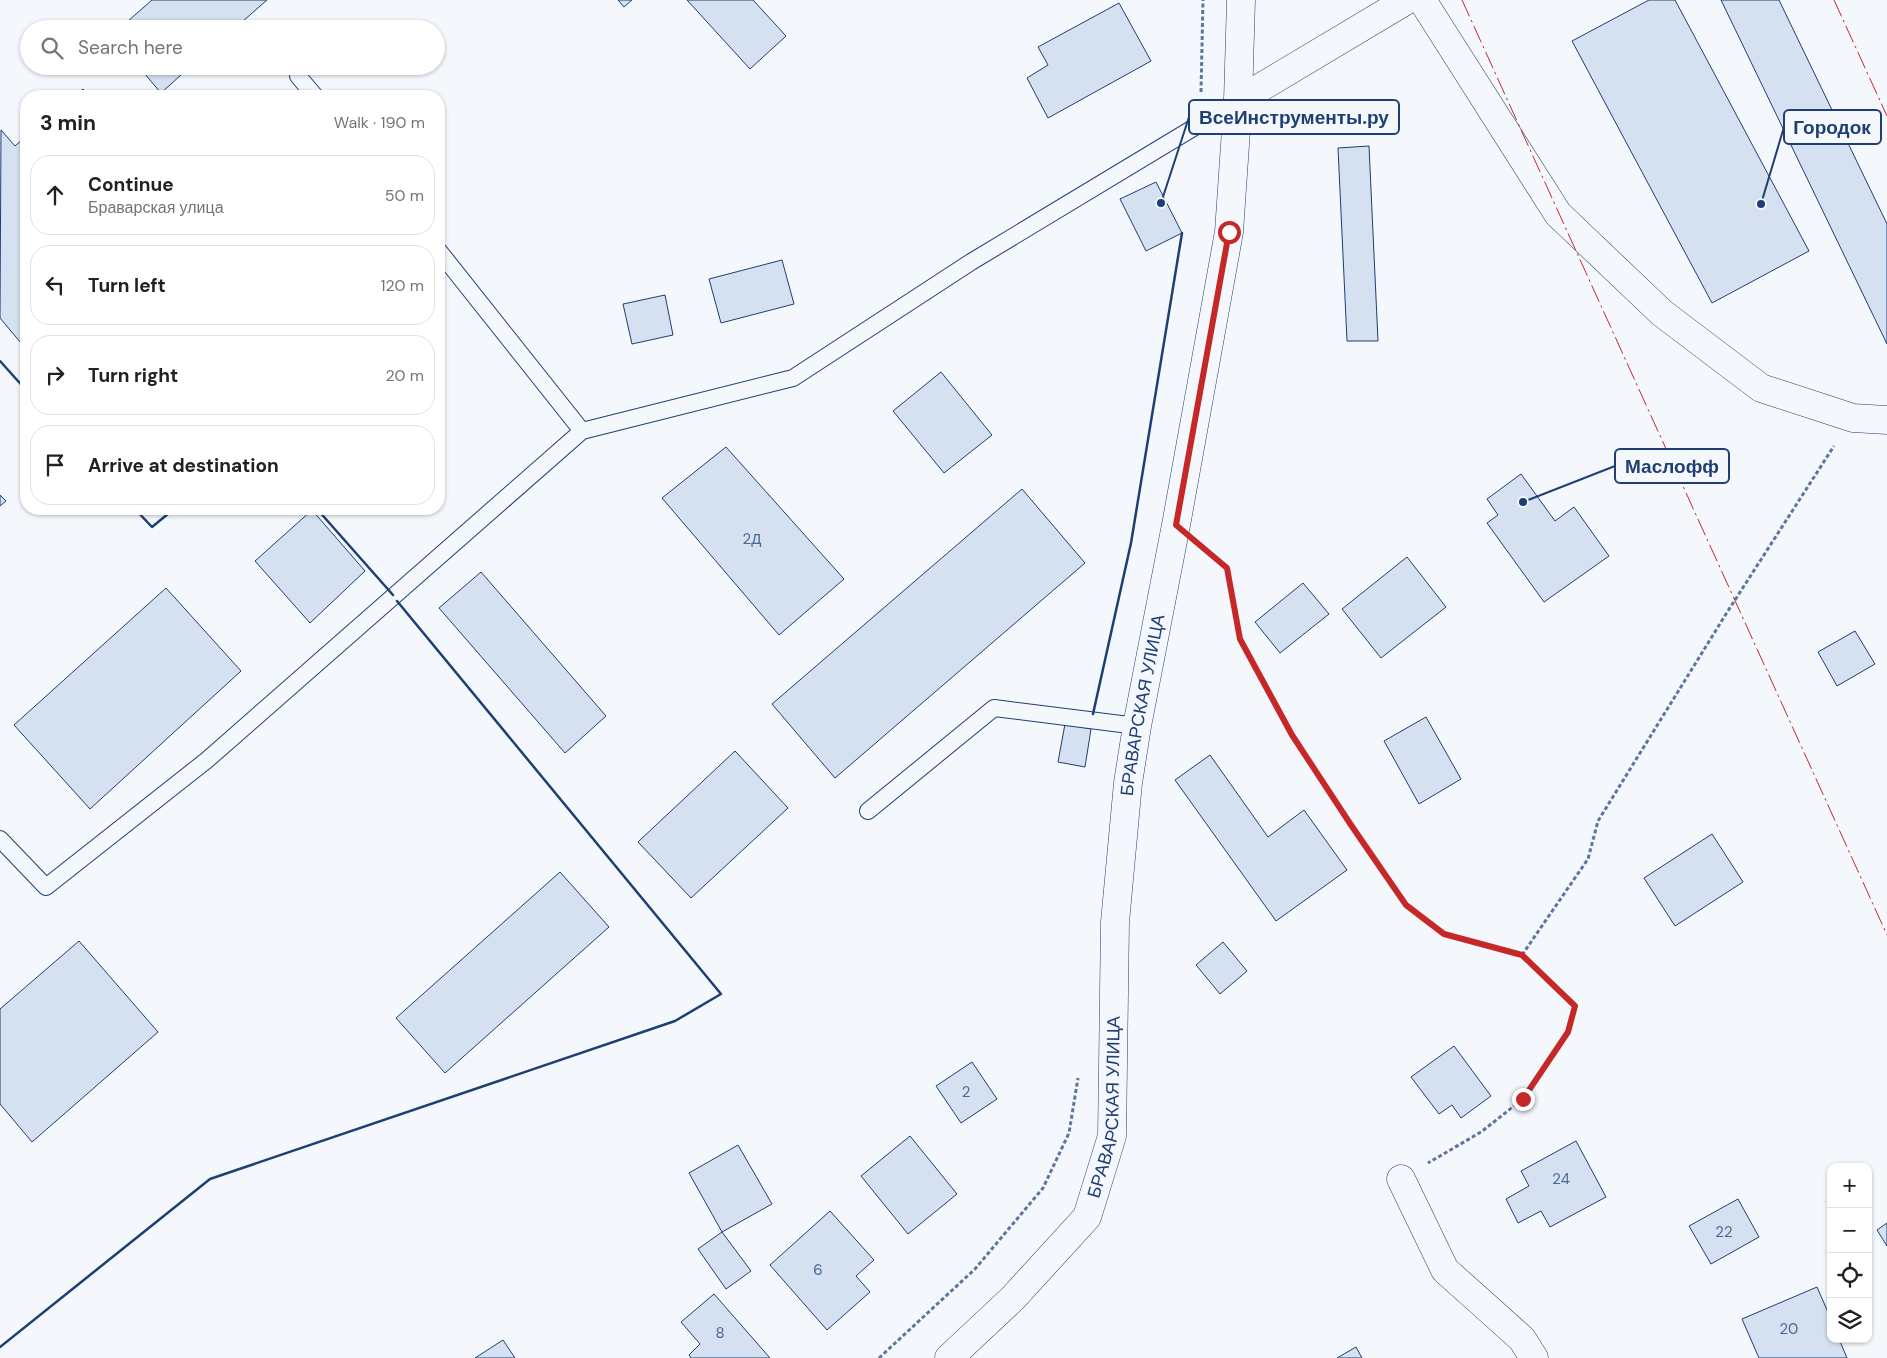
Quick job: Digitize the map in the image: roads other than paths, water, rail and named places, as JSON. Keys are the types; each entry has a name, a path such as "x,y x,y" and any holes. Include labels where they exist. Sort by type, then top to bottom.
{"main road":[{"name":"БРАВАРСКАЯ УЛИЦА","path":"949,1358 1013,1298 1087,1217 1112,1136 1115,922 1128,783 1229,232 1238,101 1240,0"},
{"path":"1238,101 1407,0"},
{"path":"1422,0 1558,214 1662,313 1762,388 1853,418 1887,420"},
{"path":"1401,1179 1444,1270 1522,1339 1534,1358"}],"lane":[{"path":"298,76 310,90"},
{"path":"0,838 46,887 207,760 582,431 793,378 971,262 1238,101"},
{"path":"445,259 582,431"},
{"path":"868,811 994,708 1137,726"}],"place":[{"name":"ВсеИнструменты.ру","path":"1161,203"},
{"name":"Городок","path":"1761,204"},
{"name":"Маслофф","path":"1523,502"}]}
